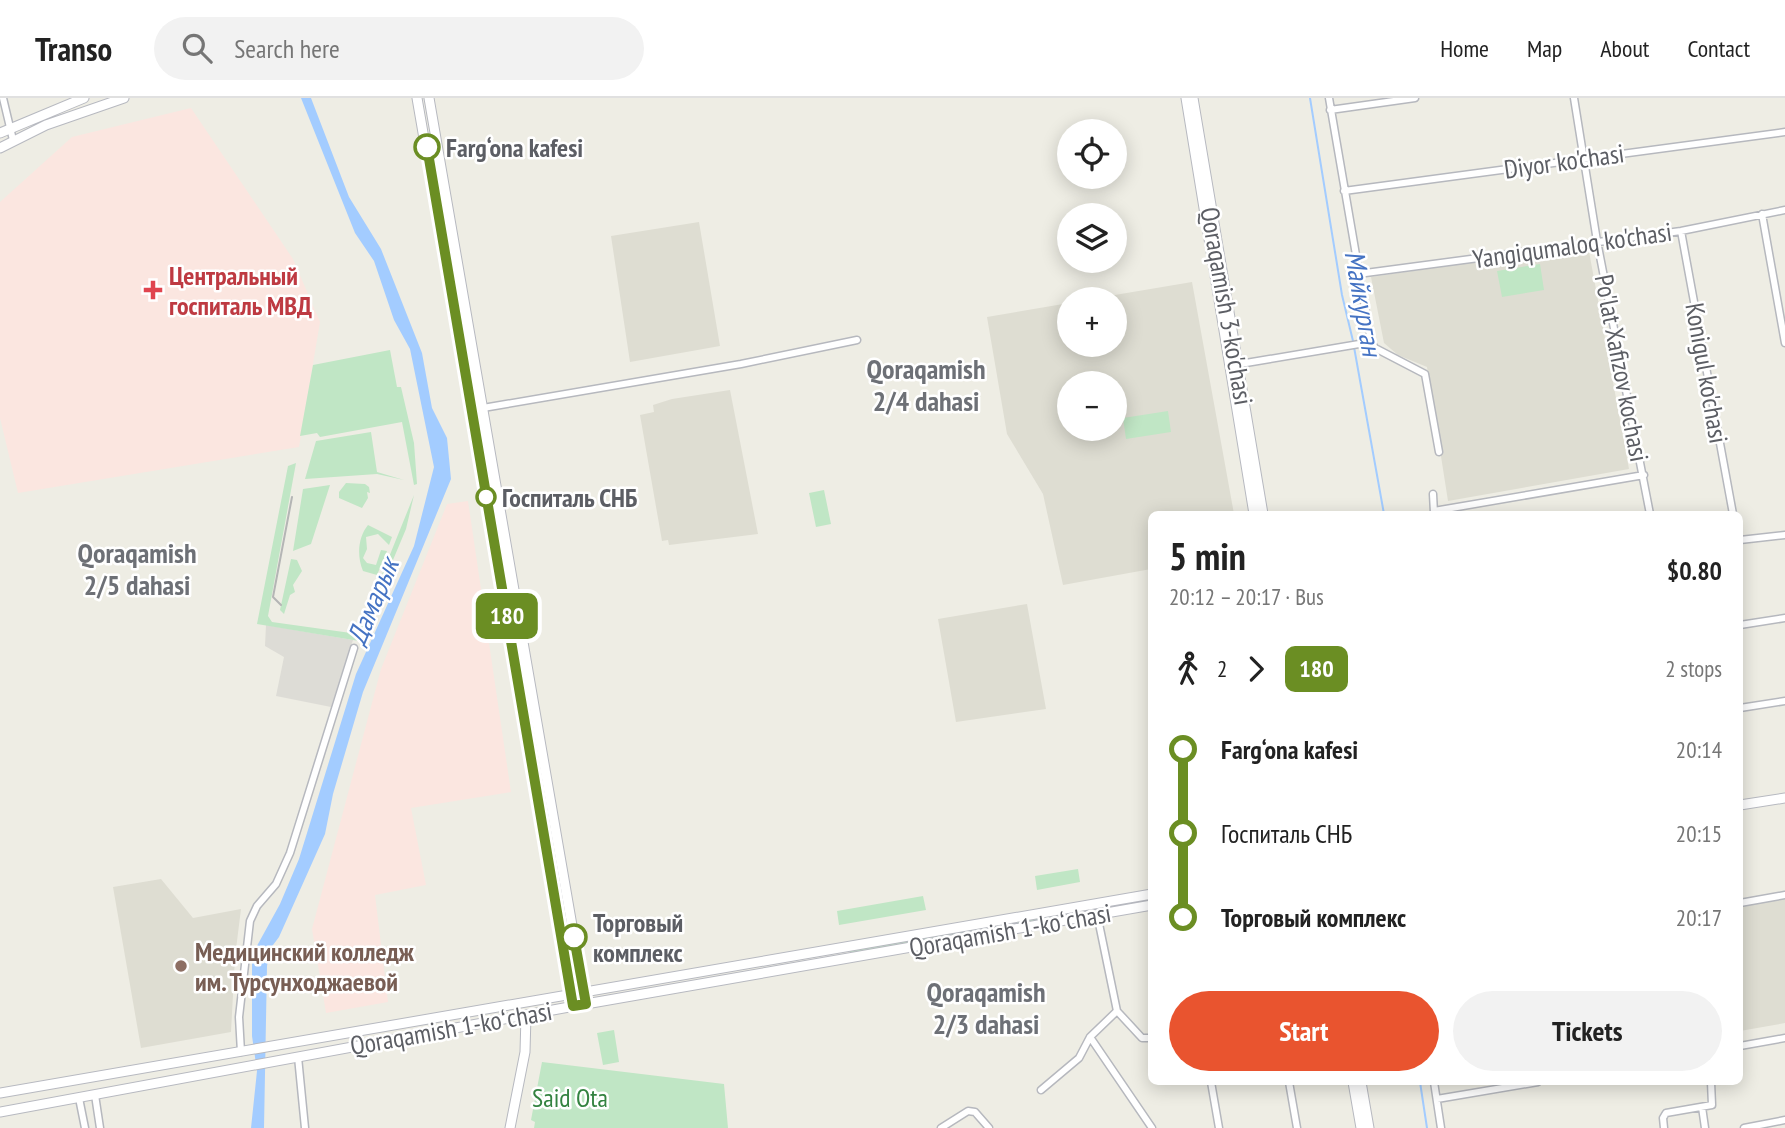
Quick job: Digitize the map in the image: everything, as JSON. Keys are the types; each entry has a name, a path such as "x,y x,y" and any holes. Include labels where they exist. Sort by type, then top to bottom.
{"main road":[{"path":"4,131 85,98"},
{"path":"0,148 13,140 124,98"},
{"path":"417,98 573,1006"},
{"path":"429,98 586,1004"},
{"name":"Qoraqamish 3-ko'chasi","path":"1186,98 1233,365 1262,511"},
{"name":"Qoraqamish 3-ko'chasi","path":"1193,98 1254,511"},
{"path":"478,445 489,443"},
{"path":"534,776 546,774"},
{"path":"1743,805 1785,798"},
{"name":"Qoraqamish 1-koʻchasi","path":"242,1051 1148,895"},
{"name":"Qoraqamish 1-koʻchasi","path":"0,1112 526,1014 1148,906"},
{"path":"839,947 842,961"},
{"path":"510,1128 525,1052 526,1014"},
{"path":"0,1093 242,1051"},
{"path":"1354,1085 1361,1128"},
{"path":"1362,1085 1369,1128"}],"street":[{"path":"1329,98 1371,342 1375,348 1425,373 1439,452"},
{"path":"1330,110 1415,98"},
{"name":"Po'lat Xafizov kochasi","path":"1574,98 1597,241 1650,511"},
{"path":"2,102 4,131 13,140"},
{"name":"Diyor ko'chasi","path":"1343,191 1785,132"},
{"name":"Yangiqumaloq ko'chasi","path":"1358,274 1681,231 1785,210"},
{"path":"1762,214 1785,343"},
{"name":"Konigul ko'chasi","path":"1681,231 1732,511"},
{"path":"483,408 741,364 857,340"},
{"path":"1233,365 1371,342"},
{"path":"1445,511 1644,475"},
{"path":"1433,494 1434,511"},
{"path":"1743,540 1785,535"},
{"path":"1743,625 1785,618"},
{"path":"242,1051 239,1017 250,921 257,906 276,884 290,853 354,648"},
{"path":"1743,708 1785,701"},
{"path":"1743,902 1785,895"},
{"path":"1097,914 1117,1011 1142,1038 1148,1038"},
{"path":"1041,1090 1079,1058 1090,1037 1117,1011"},
{"path":"1090,1037 1152,1128"},
{"path":"1743,1045 1785,1038"},
{"path":"298,1057 305,1128"},
{"path":"1212,1085 1219,1128"},
{"path":"1290,1085 1297,1128"},
{"path":"1435,1085 1441,1128"},
{"path":"1437,1099 1520,1085"},
{"path":"1664,1128 1662,1118 1666,1113 1702,1107 1714,1101 1711,1085"},
{"path":"95,1095 100,1128"},
{"path":"79,1098 85,1128"},
{"path":"1702,1107 1705,1128"},
{"path":"941,1128 968,1111 975,1112 989,1128"},
{"path":"1744,1128 1785,1121"}],"shaded area":[{"name":"Центральный госпиталь МВД","path":"191,108 293,259 320,322 299,447 18,493 0,418 0,202 72,137"},
{"path":"699,222 720,346 630,362 611,236"},
{"path":"1588,246 1629,469 1448,501 1427,367 1398,355 1384,343 1371,277"},
{"path":"1192,282 1233,511 1148,511 1148,570 1063,585 1043,494 1007,434 987,317 1057,305 1057,357 1127,357 1127,293"},
{"path":"730,390 758,534 669,545 668,540 662,541 640,415 654,412 653,405 672,399"},
{"path":"468,501 511,792 411,808 426,885 375,895 388,1002 326,1013 312,929 381,669 447,504"},
{"path":"1027,604 1046,709 956,722 938,619"},
{"path":"266,625 353,640 331,707 276,696 284,657 265,646"},
{"name":"Медицинский колледж им. Турсунходжаевой","path":"161,879 193,918 241,909 231,1032 141,1048 113,887"},
{"path":"1785,897 1785,1023 1743,1030 1743,904"}],"green space":[{"path":"1540,264 1544,290 1502,297 1497,271"},
{"path":"390,350 397,387 401,387 414,443 417,484 414,485 402,422 320,437 317,433 300,436 313,365"},
{"path":"1168,411 1171,432 1127,439 1127,417"},
{"path":"371,432 377,472 404,480 377,474 305,479 316,441"},
{"path":"296,463 268,616 272,622 358,634 414,495 406,529 359,641 257,624 288,466"},
{"path":"346,483 365,484 369,487 370,493 367,492 368,498 362,508 339,498 339,492"},
{"path":"330,485 311,544 293,551 303,489"},
{"path":"824,490 831,524 816,527 809,493"},
{"path":"368,525 392,537 389,545 378,534 366,537 367,549 363,558 367,563 376,565 381,550 387,551 377,575 363,571 360,558 362,534"},
{"path":"291,559 297,560 302,571 293,585 295,592 290,595 284,614 280,610"},
{"path":"1078,869 1080,882 1037,890 1035,876"},
{"path":"923,896 926,910 839,925 837,911"},
{"path":"1148,899 1148,902 850,954 850,951"},
{"path":"614,1030 619,1062 603,1065 597,1033"},
{"name":"Said Ota","path":"542,1062 724,1084 728,1128 534,1128 535,1122 531,1120"}],"water":[{"path":"301,98 311,98 349,197 381,249 422,353 432,408 447,438 451,479 363,692 333,794 325,834 279,937 270,949 267,966 264,1128 251,1128 257,1071 252,1036 252,955 280,904 299,859 356,674 414,546 434,467 410,349 394,320 374,261 355,233"}],"waterway":[{"name":"Майкурган","path":"1310,98 1342,295 1353,341"},
{"name":"Майкурган","path":"1354,347 1383,511"},
{"name":"Майкурган","path":"1420,1085 1427,1128"}],"tram line":[{"path":"281,605 273,597 292,497"}],"bus line":[{"name":"180","path":"427,147 573,1006 586,1004 574,937"}],"place":[{"name":"Farg‘ona kafesi","path":"427,147"},
{"name":"Центральный госпиталь МВД","path":"153,290"},
{"name":"Госпиталь СНБ","path":"486,497"},
{"name":"Торговый комплекс","path":"574,937"},
{"name":"Медицинский колледж им. Турсунходжаевой","path":"181,966"}],"district":[{"name":"Qoraqamish 2/4 dahasi","path":"926,384"},
{"name":"Qoraqamish 2/5 dahasi","path":"137,568"},
{"name":"Qoraqamish 2/3 dahasi","path":"986,1007"}],"water label":[{"name":"Дамарык","path":"372,601"}]}
